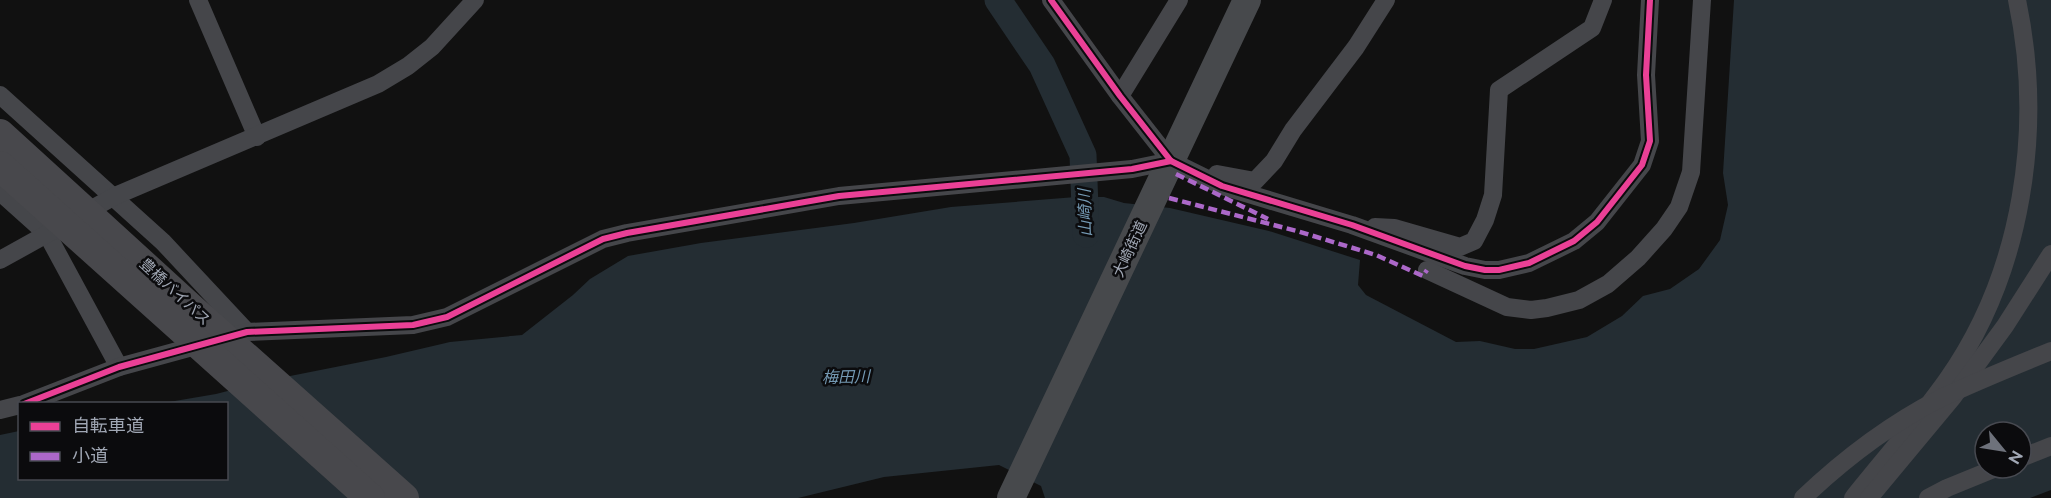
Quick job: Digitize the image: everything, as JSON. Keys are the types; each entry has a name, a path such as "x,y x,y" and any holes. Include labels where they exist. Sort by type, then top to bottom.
{"highway":[{"name":"豊橋バイパス","path":"0,134 404,498"},
{"name":"豊橋バイパス","path":"0,166 370,498"}],"main road":[{"name":"大崎街道","path":"1011,498 1155,195 1175,164 1239,3"}],"street":[{"path":"198,0 257,137"},
{"path":"0,260 115,196 378,84 408,66 432,47 475,0"},
{"path":"1051,0 1120,96 1175,164 1222,186 1352,225 1465,266 1485,270 1499,270 1529,263 1574,241 1597,222 1642,165 1650,141 1646,75 1650,0"},
{"path":"1120,96 1179,0"},
{"path":"29,402 119,367 247,332 413,325 447,317 603,239 627,233 839,196 1175,164 1255,181 1274,161 1293,130 1356,47 1386,0"},
{"path":"1352,225 1394,228 1460,247 1474,241 1485,220 1493,195 1499,90 1592,28 1603,0"},
{"path":"1427,270 1507,307 1531,310 1579,300 1608,284 1638,258 1664,229 1679,207 1691,172 1702,0"},
{"path":"1853,498 1947,379 1971,339 1993,294 2007,257 2026,160 2029,99 2017,0"},
{"path":"0,95 115,196 163,242 247,332"},
{"path":"0,192 47,234 119,367"},
{"path":"1868,498 1953,397 2005,326 2051,254"},
{"path":"1803,498 1837,467 1910,416 1950,394 2051,351"},
{"path":"0,410 18,406"},
{"path":"2033,453 2051,446"},
{"path":"1928,498 1973,477"}],"water":[{"name":"梅田川","path":"1734,0 2051,0 2051,490 2030,498 1045,498 1041,486 999,465 884,477 798,498 0,498 0,435 18,431 18,480 228,480 228,402 169,402 216,394 275,379 450,342 522,335 590,279 628,256 701,243 854,223 951,207 1076,197 1104,197 1124,203 1170,208 1269,231 1360,260 1358,285 1366,295 1456,342 1480,341 1515,349 1534,349 1587,337 1622,316 1643,296 1670,289 1699,269 1720,240 1728,205 1723,173"}],"waterway":[{"name":"山崎川","path":"998,0 1042,65 1083,155 1086,234"}],"marked path":[{"path":"1176,174 1268,219"},
{"path":"1169,198 1297,231 1376,255 1423,276 1427,270"}],"cycle path":[{"path":"1051,0 1120,96 1171,161 1222,186 1352,225 1465,266 1485,270 1499,270 1529,263 1574,241 1597,222 1642,165 1650,141 1646,75 1650,0"},
{"path":"29,402 119,367 247,332 413,325 447,317 603,239 627,233 839,196 1132,169 1171,161"}]}
